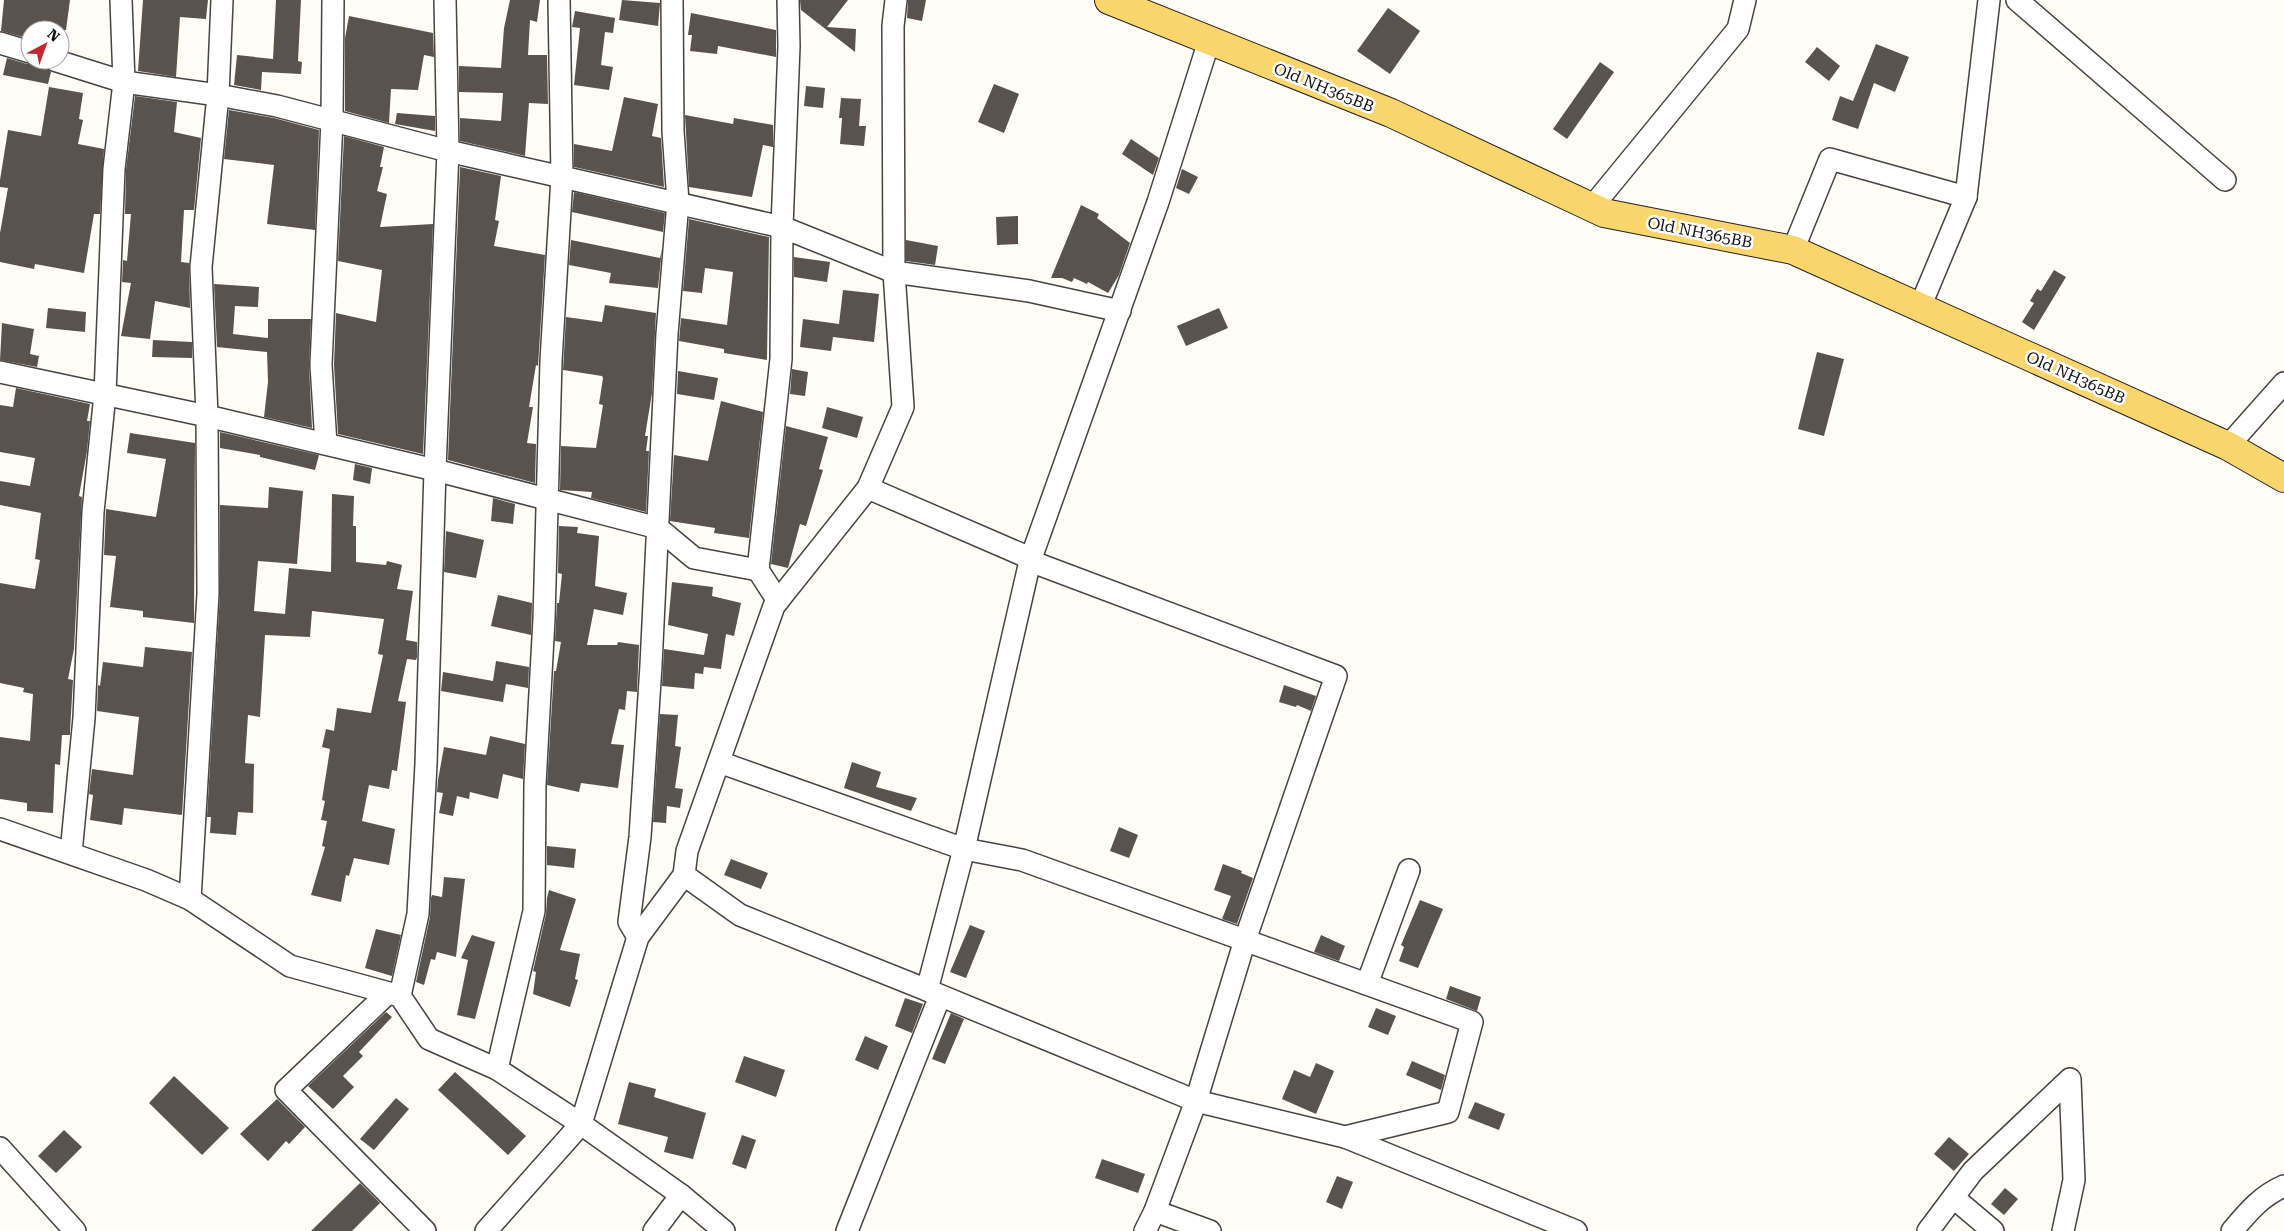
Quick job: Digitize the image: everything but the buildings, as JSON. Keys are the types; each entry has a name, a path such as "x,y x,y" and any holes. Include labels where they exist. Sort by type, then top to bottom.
{"main road":[{"name":"Old NH365BB","path":"1109,0 1391,113 1604,213 1793,250 2228,446 2284,478"}],"street":[{"path":"71,853 84,718 93,512 105,394 114,169 124,82 121,0"},
{"path":"190,899 208,594 207,416 201,267 218,95 222,0"},
{"path":"326,444 320,365 332,120 332,0"},
{"path":"425,1231 286,1090 394,995 418,914 427,744 435,470 448,151 445,0"},
{"path":"497,1070 534,911 535,784 544,619 551,362 562,177 559,0"},
{"path":"638,937 629,922 640,836 667,334 678,202 673,131 672,0"},
{"path":"778,601 758,570 781,359 782,227 789,46 788,0"},
{"path":"486,1231 581,1124 638,937 684,875 687,851 774,606 868,488 903,407 894,272 893,26 896,0"},
{"path":"1592,207 1738,29 1745,0"},
{"path":"1920,307 1966,197 1989,0"},
{"path":"2017,0 2224,180"},
{"path":"847,1231 934,993 964,850 1030,561 1158,202 1209,41"},
{"path":"0,43 20,49"},
{"path":"70,65 124,82 218,95 332,120 448,151 782,227 894,272 1029,291 1120,311"},
{"path":"1793,250 1830,159 1966,197"},
{"path":"0,372 207,416 326,444 435,470 658,528 694,558 758,570"},
{"path":"2228,446 2284,383"},
{"path":"868,488 1023,555 1030,561 1336,676 1246,940 1196,1101 1155,1211 1145,1231"},
{"path":"719,762 964,850 1022,860 1472,1022 1448,1112 1345,1137"},
{"path":"0,829 146,880 190,899 290,966 394,995 429,1039 497,1070 581,1124 681,1196 724,1231"},
{"path":"1367,984 1409,870"},
{"path":"684,875 740,915 1196,1101 1345,1137 1572,1230"},
{"path":"1928,1231 1973,1171 2070,1079 2074,1180 2062,1231"},
{"path":"0,1148 75,1231"},
{"path":"2232,1231 2255,1204 2273,1191 2284,1186"},
{"path":"654,1231 681,1196"},
{"path":"1954,1198 1993,1231"},
{"path":"1155,1211 1210,1231"}]}
